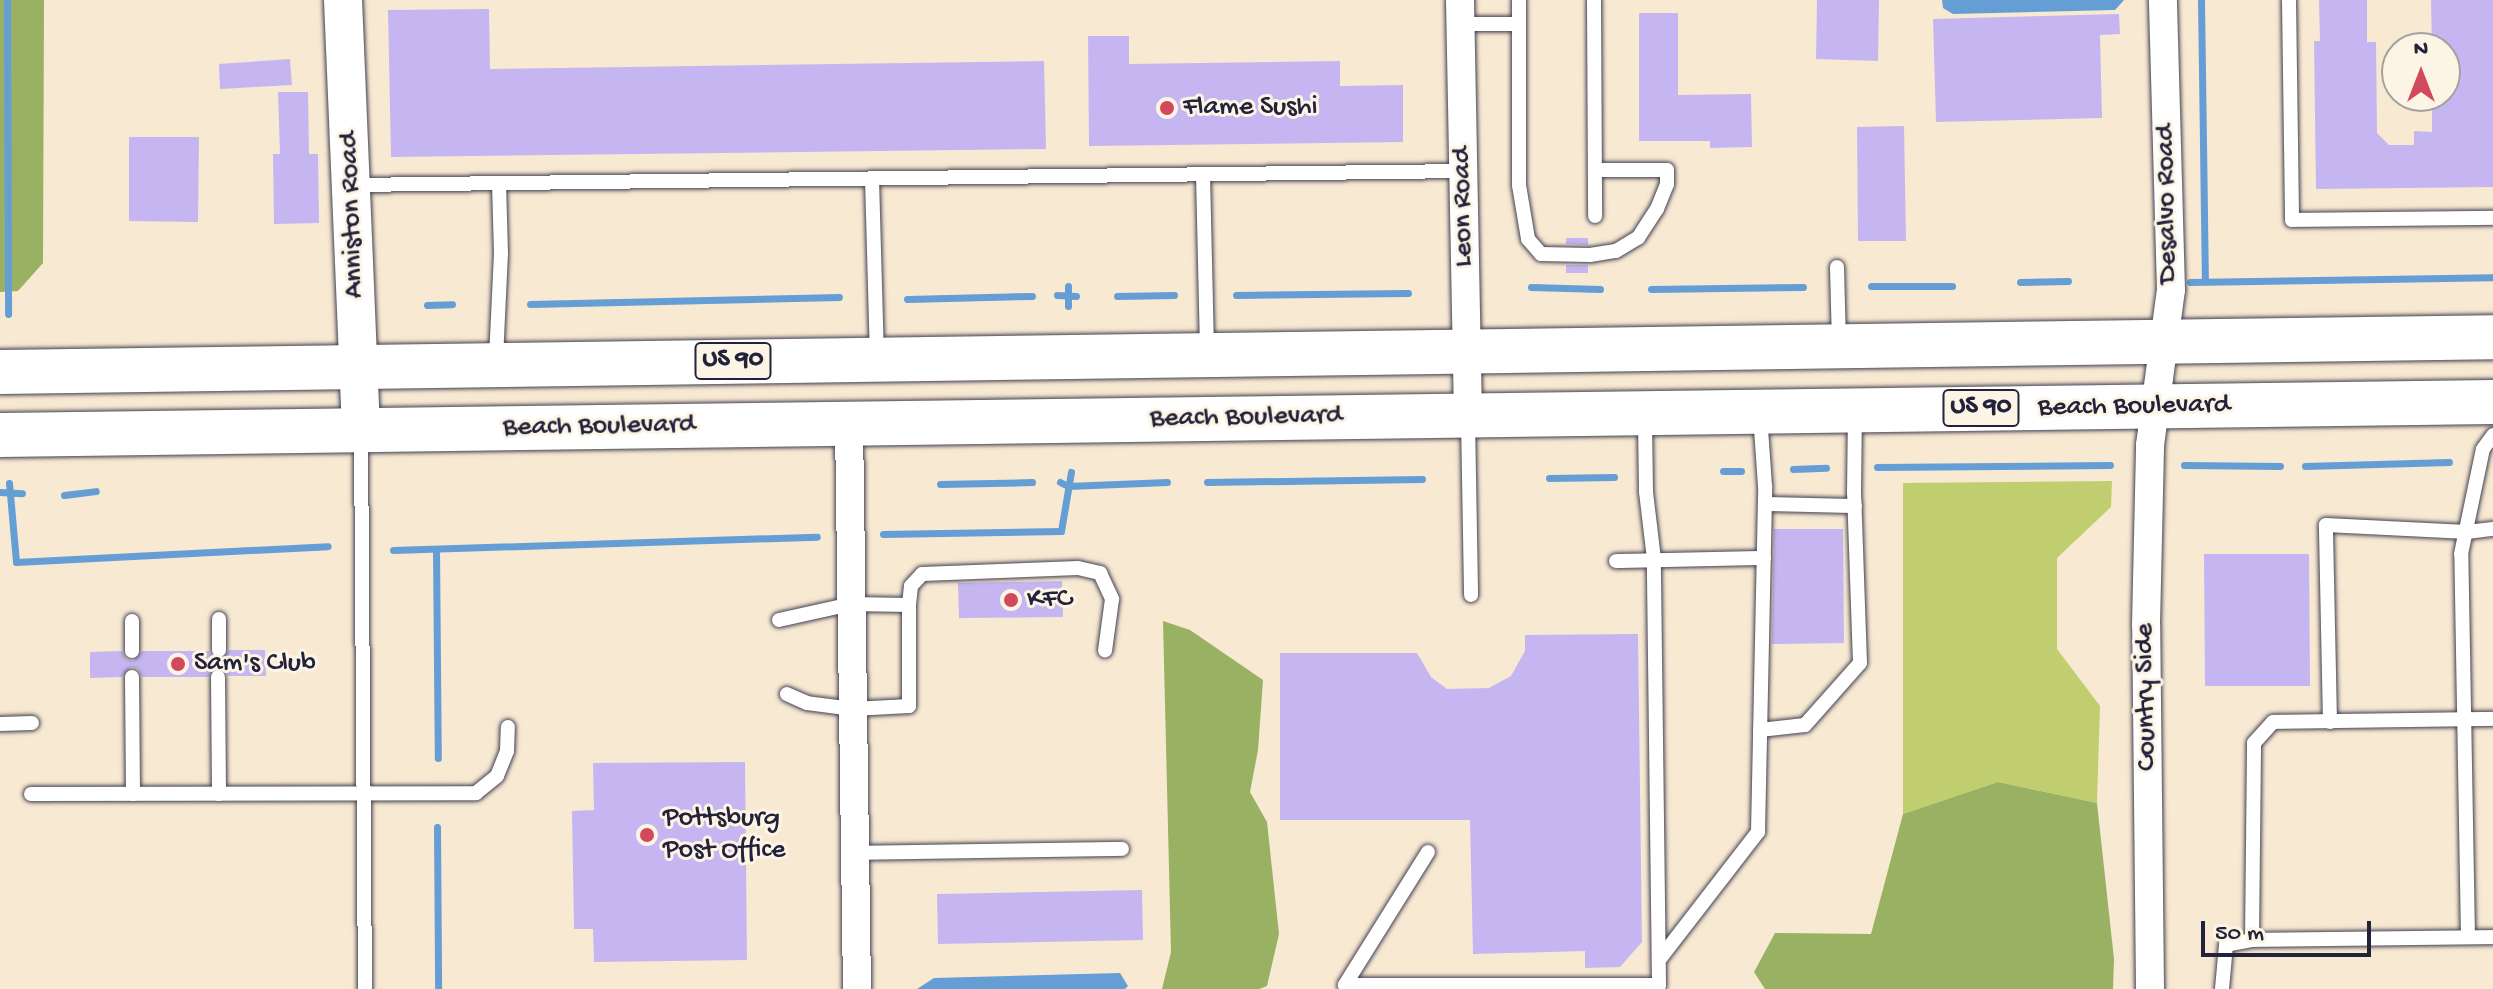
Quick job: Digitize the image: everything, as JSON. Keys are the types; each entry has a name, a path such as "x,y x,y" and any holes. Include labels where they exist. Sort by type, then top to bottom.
{"highway":[{"name":"US 90","path":"0,372 2493,337"},
{"name":"Beach Boulevard","path":"0,435 2493,402"}],"street":[{"name":"Anniston Road","path":"343,0 361,430"},
{"name":"Desalvo Road","path":"2156,406 2171,290 2163,0"},
{"name":"Leon Road","path":"1461,12 1468,415"},
{"name":"Country Side","path":"2150,989 2146,625 2150,445 2156,406"},
{"path":"849,424 857,989"}],"lane":[{"path":"1519,0 1519,185 1528,239 1541,254 1616,251 1638,238 1657,209 1667,184 1667,170 1595,170"},
{"path":"1594,0 1595,216"},
{"path":"2289,0 2292,220 2493,218"},
{"path":"1461,12 1518,24"},
{"path":"352,185 1463,171"},
{"path":"1203,174 1207,354"},
{"path":"872,179 877,359"},
{"path":"495,364 501,254 499,183"},
{"path":"1837,267 1839,346"},
{"path":"1760,730 1805,725 1860,663 1855,410"},
{"path":"1659,960 1758,832 1765,504 1759,411"},
{"path":"1428,852 1345,985 1659,985 1654,559 1646,492 1645,413"},
{"path":"1468,415 1471,595"},
{"path":"361,430 365,989"},
{"path":"2468,937 2461,554 2483,449 2493,435"},
{"path":"1765,504 1855,506"},
{"path":"2330,722 2326,525 2467,532 2493,529"},
{"path":"1616,561 1764,558"},
{"path":"787,694 807,703 853,709 909,706 909,605 911,586 922,574 1078,568 1100,573 1112,599 1105,651"},
{"path":"779,620 851,604 909,605"},
{"path":"219,619 219,650"},
{"path":"132,621 132,651"},
{"path":"132,677 133,794"},
{"path":"218,677 219,794"},
{"path":"2252,940 2254,743 2273,722 2493,719"},
{"path":"0,724 32,723"},
{"path":"31,794 476,793 497,776 507,751 508,727"},
{"path":"855,853 1122,849"},
{"path":"2222,989 2226,945 2252,940 2493,937"}],"green space":[{"path":"0,0 44,0 43,263 18,291 0,292"},
{"path":"2112,481 2111,507 2057,558 2057,649 2100,706 2097,803 1998,782 1903,814 1903,483"},
{"path":"1163,621 1190,630 1263,680 1258,750 1250,792 1267,822 1279,934 1267,986 1259,989 1162,989 1171,952"},
{"path":"1998,782 2097,803 2114,959 2113,989 1765,989 1754,972 1775,933 1871,934 1903,814"}],"water":[{"path":"1942,0 2124,0 2115,10 1953,14 1943,8"},
{"path":"1120,973 1128,986 1125,989 917,989 934,978"}],"building":[{"path":"1817,0 1879,0 1878,61 1816,59"},
{"path":"2319,0 2367,0 2367,42 2376,42 2377,133 2389,145 2414,145 2414,131 2432,132 2432,112 2461,112 2461,32 2432,32 2431,0 2493,0 2493,187 2316,189 2314,41 2320,41"},
{"path":"489,9 490,69 1044,61 1046,149 391,157 388,10"},
{"path":"1639,13 1678,13 1678,95 1751,94 1752,147 1710,148 1710,141 1639,141"},
{"path":"2119,14 2120,34 2100,35 2102,118 1936,122 1933,19"},
{"path":"1088,36 1129,36 1129,64 1340,61 1340,86 1403,85 1403,142 1089,146"},
{"path":"290,59 292,85 220,89 219,64"},
{"path":"278,92 308,92 309,154 318,154 319,223 274,224 273,154 280,154"},
{"path":"1904,126 1906,241 1858,241 1857,127"},
{"path":"129,137 199,137 198,222 129,221"},
{"path":"1566,238 1588,238 1588,245 1566,244"},
{"path":"1566,265 1588,265 1588,273 1566,273"},
{"path":"1774,529 1843,529 1844,643 1772,644"},
{"path":"2204,554 2309,554 2310,686 2205,686"},
{"name":"KFC","path":"1062,581 1063,617 959,618 958,583"},
{"path":"1638,634 1642,942 1620,967 1585,968 1585,951 1473,954 1470,820 1280,820 1280,653 1417,653 1431,677 1447,689 1489,688 1511,676 1525,651 1525,635"},
{"name":"Sam's Club","path":"229,650 265,650 266,676 228,676 224,669 217,667 208,677 142,677 138,669 131,667 122,677 90,678 90,652 122,651 126,659 133,661 142,651 209,651 213,658 220,660"},
{"path":"745,762 747,960 594,962 593,929 574,929 572,811 594,810 593,763"},
{"path":"1142,890 1143,940 938,944 937,894"}],"waterway":[{"path":"7,0 8,314"},
{"path":"2201,0 2205,280"},
{"path":"2190,282 2493,277"},
{"path":"2020,282 2068,281"},
{"path":"1068,286 1068,306"},
{"path":"1871,286 1952,286"},
{"path":"1531,287 1600,289"},
{"path":"1651,289 1803,287"},
{"path":"1236,295 1408,293"},
{"path":"1057,295 1076,296"},
{"path":"1117,296 1174,295"},
{"path":"907,299 1032,296"},
{"path":"530,304 839,297"},
{"path":"427,305 452,304"},
{"path":"2305,466 2449,462"},
{"path":"1877,467 2110,465"},
{"path":"2184,465 2280,466"},
{"path":"1793,469 1826,468"},
{"path":"1723,471 1741,471"},
{"path":"883,534 1061,531 1071,472"},
{"path":"1549,478 1614,477"},
{"path":"1207,482 1422,479"},
{"path":"940,484 1032,482"},
{"path":"1060,482 1068,486 1167,482"},
{"path":"9,483 16,562 328,546"},
{"path":"64,495 96,491"},
{"path":"0,492 22,493"},
{"path":"393,550 817,537"},
{"path":"436,549 438,758"},
{"path":"437,827 438,989"}],"place":[{"name":"Flame Sushi","path":"1167,108"},
{"name":"KFC","path":"1011,600"},
{"name":"Sam's Club","path":"178,664"},
{"name":"Pottsburg Post Office","path":"647,835"}]}
